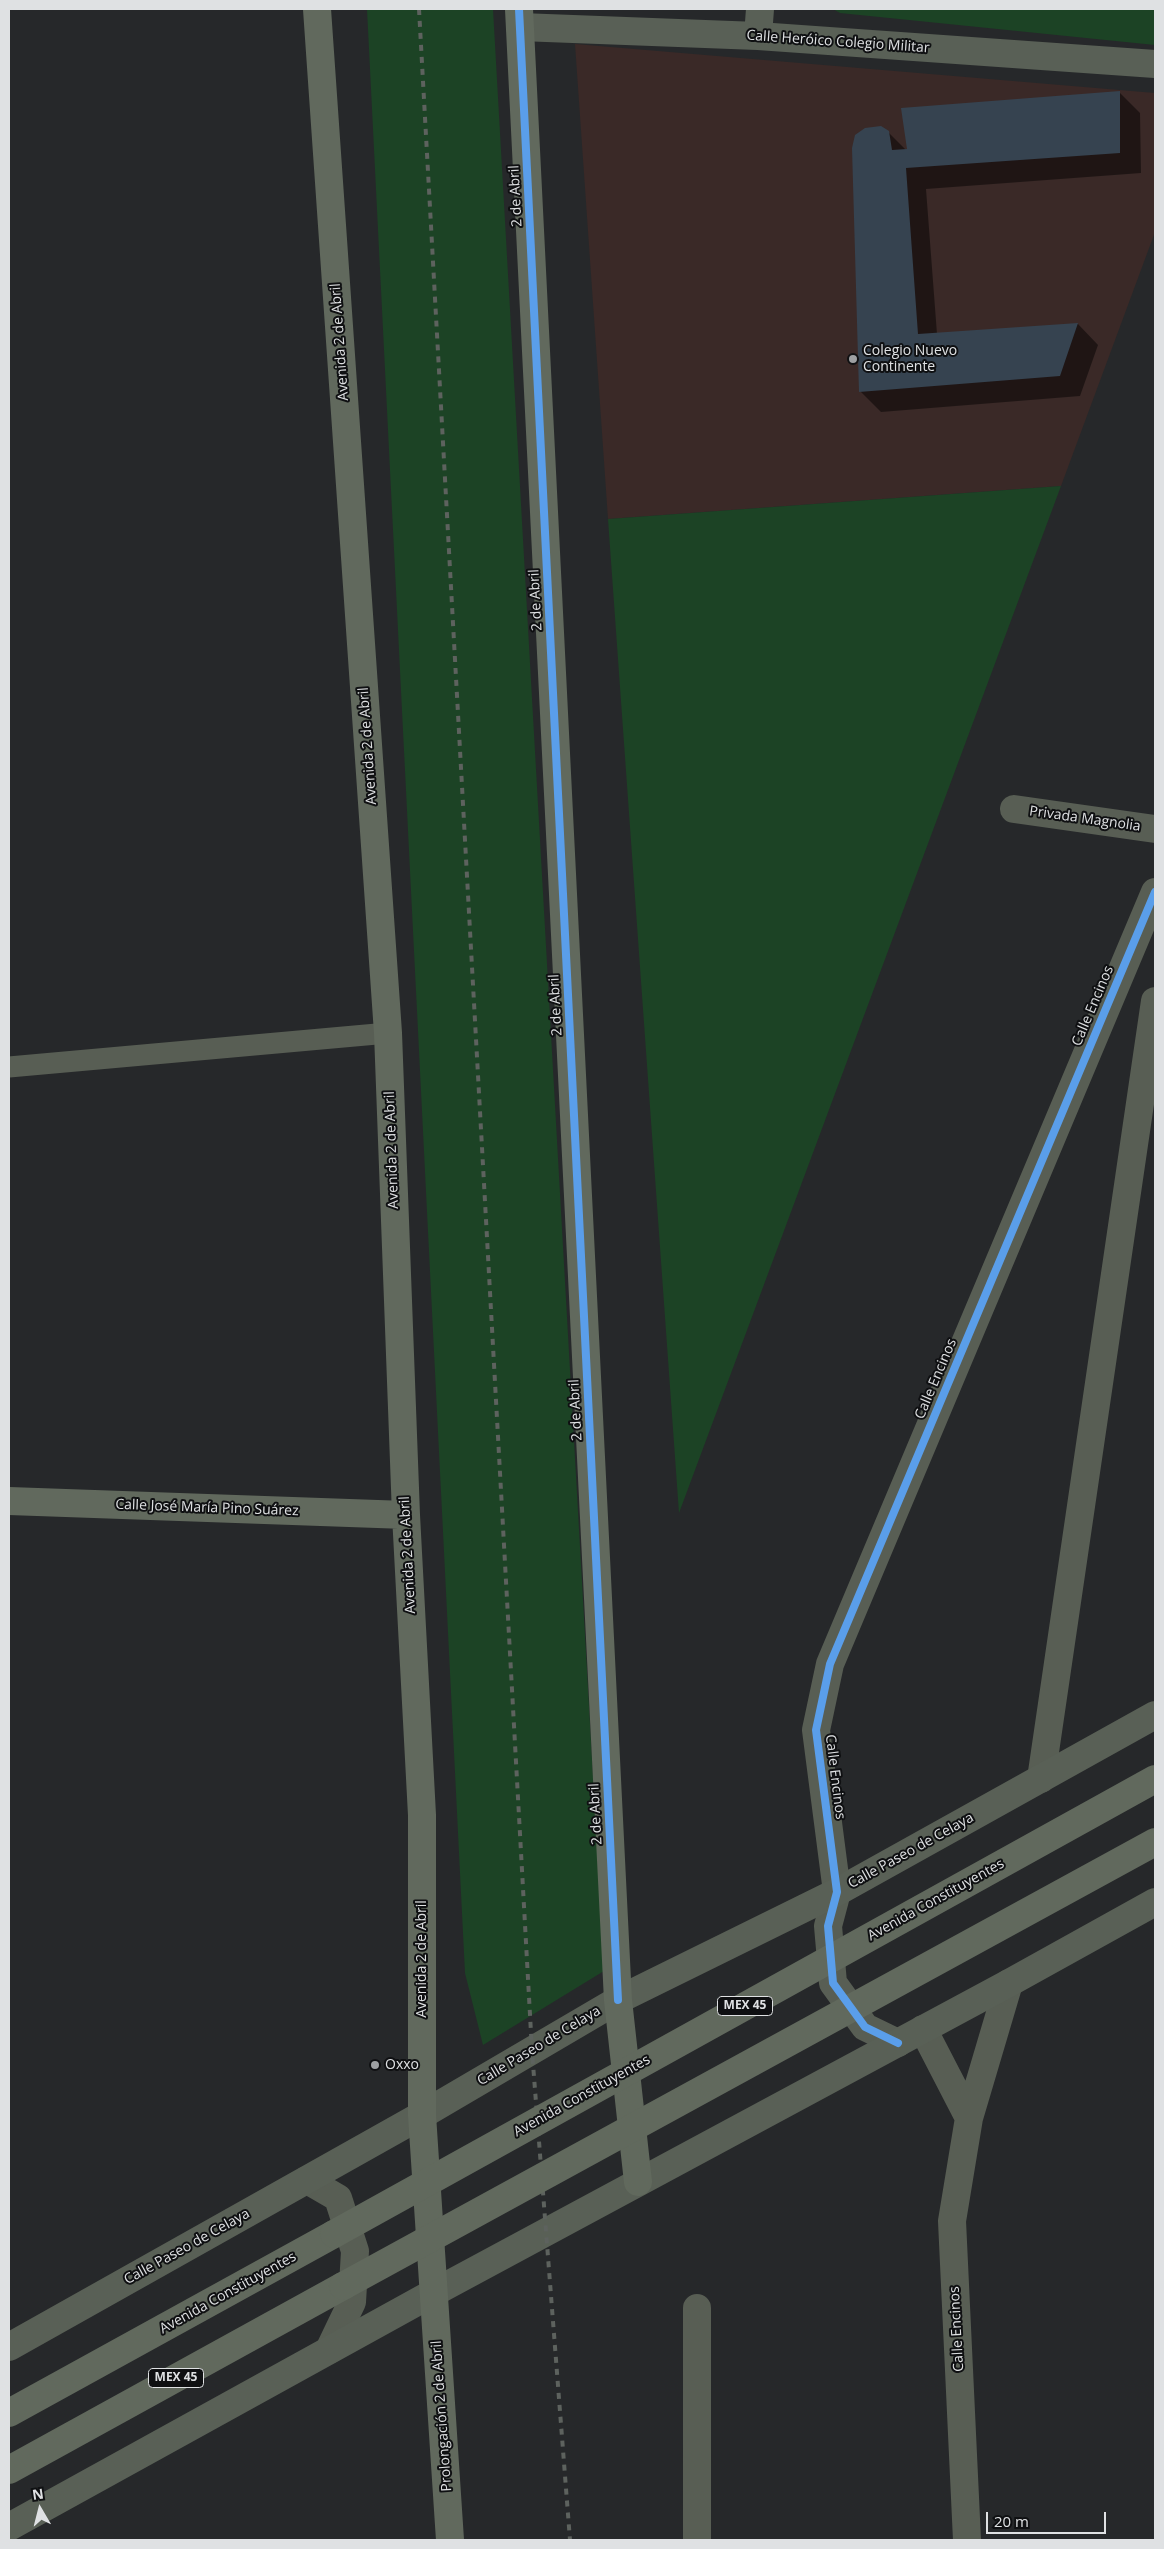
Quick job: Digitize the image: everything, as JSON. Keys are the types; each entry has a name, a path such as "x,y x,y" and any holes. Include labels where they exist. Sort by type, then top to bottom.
{"main road":[{"name":"Avenida 2 de Abril","path":"317,9 388,1033 406,1515 422,1815 422,2115 433,2292"},
{"path":"758,36 760,9"},
{"name":"Calle Heróico Colegio Militar","path":"520,18 1155,64"},
{"name":"2 de Abril","path":"520,18 618,2000 638,2182"},
{"name":"Calle José María Pino Suárez","path":"9,1501 406,1515"},
{"name":"Calle Paseo de Celaya","path":"9,2347 308,2180 618,2000 837,1892 1155,1715"},
{"name":"Avenida Constituyentes","path":"9,2413 1155,1779"},
{"name":"MEX 45","path":"9,2470 1155,1842"},
{"path":"9,2527 433,2292 923,2030 1155,1902"},
{"name":"Prolongación 2 de Abril","path":"433,2292 450,2540"}],"street":[{"name":"Privada Magnolia","path":"1014,809 1155,829"},
{"name":"Calle Encinos","path":"837,1892 816,1730 830,1664 1155,892"},
{"path":"1041,1779 1155,1001"},
{"path":"837,1892 828,1926 832,1983 865,2027 898,2043"},
{"name":"Calle Encinos","path":"967,2540 952,2221 970,2118 1009,1983"},
{"path":"923,2030 970,2118"},
{"path":"308,2180 338,2198 355,2251 352,2302 329,2350"},
{"path":"696,2308 697,2540"}],"lane":[{"path":"9,1067 388,1033"}],"shaded area":[{"name":"Colegio Nuevo Continente","path":"575,44 1155,93 1155,232 1061,486 608,519"}],"green space":[{"path":"367,9 493,9 604,1971 483,2045 465,1973"},
{"path":"833,9 1155,9 1155,45 840,13"},
{"path":"1061,486 679,1513 608,519"}],"building":[{"path":"1120,91 1120,153 906,168 918,334 1078,323 1060,376 859,392 852,148 855,135 865,128 881,126 889,131 892,150 907,149 901,108"}],"railway":[{"path":"419,9 532,2051 570,2540"}],"cycle path":[{"path":"519,9 618,2000"},
{"path":"898,2043 865,2027 833,1983 828,1926 837,1892 816,1730 830,1664 1155,892"}],"place":[{"name":"Colegio Nuevo Continente","path":"853,359"},
{"name":"Oxxo","path":"375,2065"}]}
